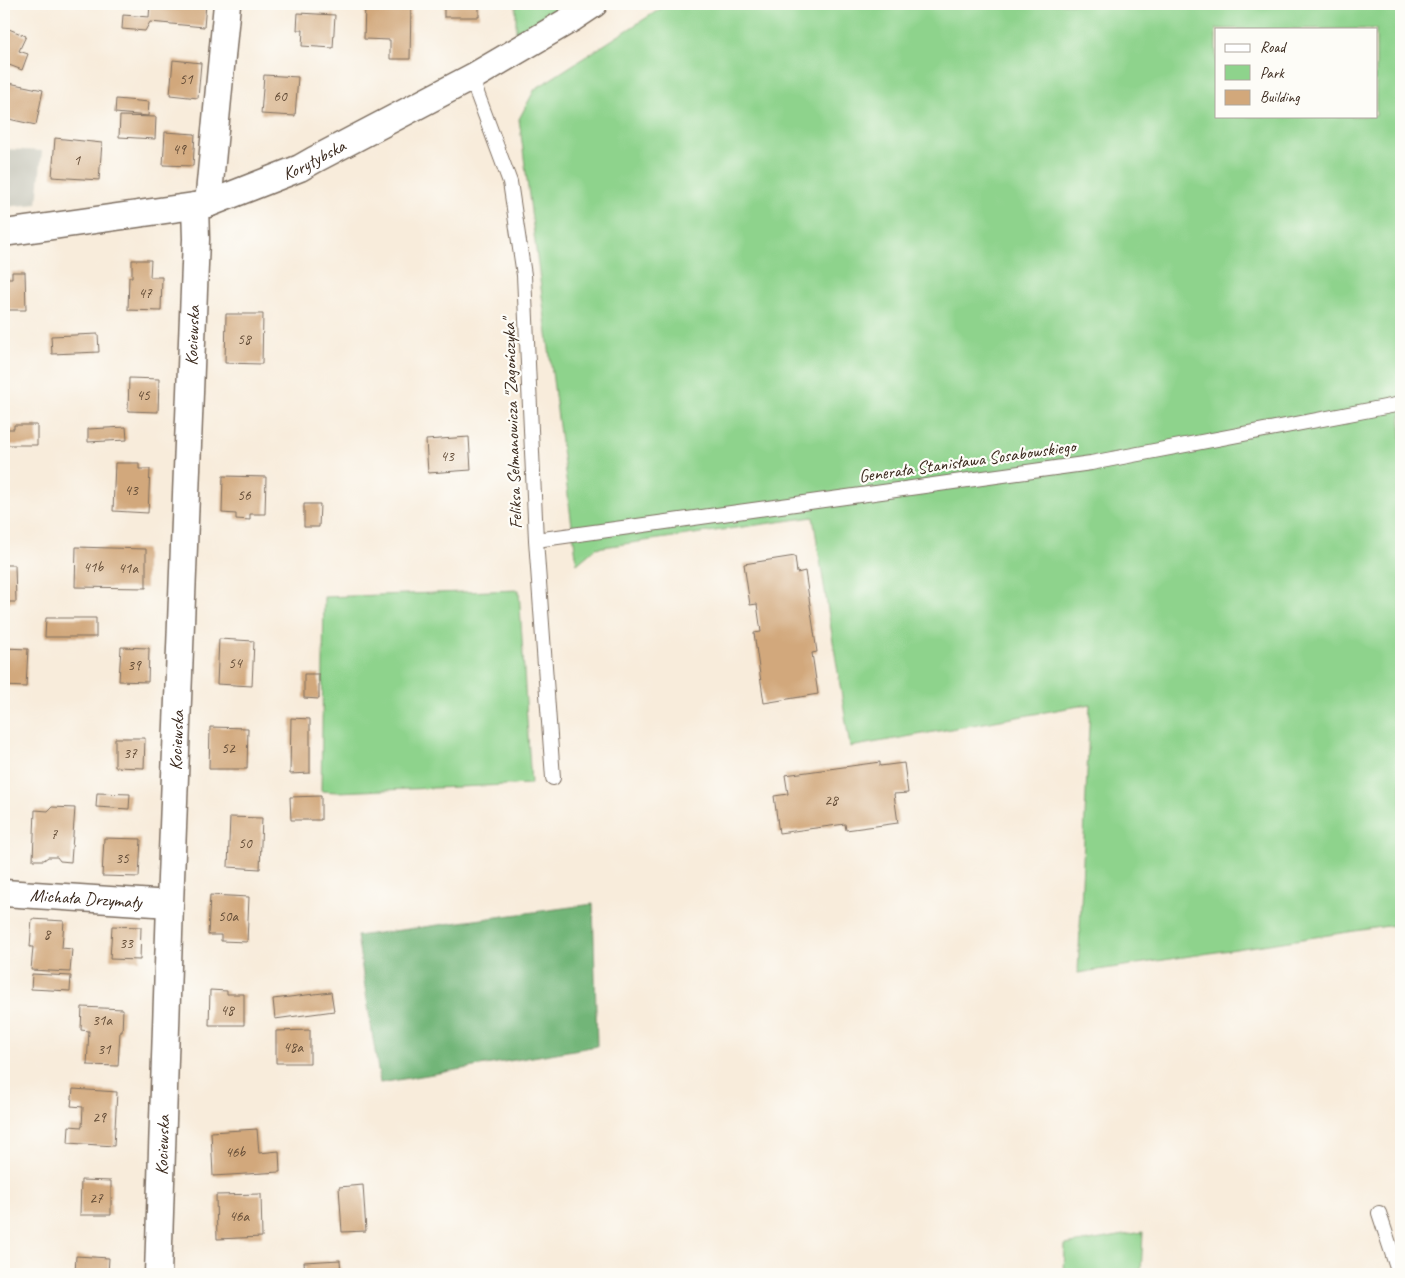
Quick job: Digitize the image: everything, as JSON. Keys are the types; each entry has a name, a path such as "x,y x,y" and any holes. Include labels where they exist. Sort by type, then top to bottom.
{"street":[{"name":"Kociewska","path":"158,1274 170,904 196,239 227,4"},
{"name":"Korytybska","path":"4,233 201,205 300,168 471,77 594,4"},
{"name":"Michała Drzymały","path":"4,893 170,904"}],"lane":[{"name":"Feliksa Selmanowicza \"Zagończyka\"","path":"471,77 510,182 524,275 536,540 553,778"},
{"name":"Generała Stanisława Sosabowskiego","path":"536,540 1091,463 1401,404"},
{"path":"1379,1213 1399,1274"}],"shaded area":[{"path":"4,149 42,151 37,204 4,207"}],"green space":[{"path":"516,4 564,4 516,35"},
{"path":"668,4 1401,4 1401,924 1078,973 1090,704 850,747 813,517 596,548 577,564 519,119 535,89"},
{"path":"519,590 531,784 337,792 321,791 324,597"},
{"path":"593,904 597,1046 380,1083 357,936"},
{"path":"1143,1232 1141,1274 1064,1274 1065,1245"}],"building":[{"path":"150,4 206,4 204,27 150,22 145,31 122,29 123,15 149,17"},
{"path":"365,4 411,4 410,59 390,59 390,40 364,39"},
{"path":"444,4 479,4 479,17 444,17"},
{"path":"298,13 335,15 333,48 302,46 303,30 297,30"},
{"path":"4,27 26,36 19,51 28,54 22,70 4,63"},
{"path":"173,60 201,63 198,98 170,95"},
{"path":"264,75 298,77 295,116 261,114"},
{"path":"4,82 43,90 36,125 4,118"},
{"path":"116,99 149,102 148,116 115,113"},
{"path":"120,116 156,117 155,139 119,137"},
{"path":"165,132 195,134 193,166 163,165"},
{"path":"55,138 102,143 99,180 52,177"},
{"path":"132,260 151,260 150,277 162,277 161,311 128,310 129,277 132,277"},
{"path":"12,272 25,272 26,310 4,310 4,278 12,278"},
{"path":"226,314 263,314 262,364 225,363"},
{"path":"98,334 99,352 52,354 51,336"},
{"path":"129,378 159,379 158,412 128,411"},
{"path":"14,425 37,425 37,445 4,445 4,429 14,429"},
{"path":"126,427 127,440 88,442 88,429"},
{"path":"469,437 471,470 428,473 426,440"},
{"path":"115,463 139,463 139,469 150,469 148,513 113,511"},
{"path":"223,476 266,477 265,514 250,514 250,520 236,519 236,514 222,513"},
{"path":"304,504 320,504 319,527 304,527"},
{"path":"76,547 146,549 146,588 75,587"},
{"path":"795,556 797,573 805,571 817,652 812,653 818,694 764,703 754,633 761,632 757,604 750,605 744,564"},
{"path":"4,565 15,565 16,602 4,602"},
{"path":"46,618 96,618 96,637 45,637"},
{"path":"219,639 254,641 252,686 217,684"},
{"path":"121,647 149,648 148,682 119,681"},
{"path":"4,648 28,649 26,687 4,686"},
{"path":"304,674 319,674 319,699 304,698"},
{"path":"291,718 310,719 310,773 290,774"},
{"path":"210,727 248,728 247,769 209,769"},
{"path":"115,738 145,738 144,768 115,767"},
{"path":"880,762 880,766 904,763 908,793 894,794 898,823 846,830 845,824 779,833 774,796 788,794 785,775"},
{"path":"97,793 130,794 129,809 96,807"},
{"path":"321,796 321,820 291,820 290,797"},
{"path":"52,807 75,808 71,862 60,861 57,857 33,860 35,810 48,811"},
{"path":"230,817 262,818 260,869 228,867"},
{"path":"104,838 141,839 139,877 102,876"},
{"path":"210,895 249,897 247,942 221,941 221,935 208,935"},
{"path":"32,919 64,921 62,948 72,949 70,972 31,970 33,947 30,947"},
{"path":"112,926 141,927 140,960 110,959"},
{"path":"32,974 71,976 70,991 31,989"},
{"path":"210,990 227,991 227,994 244,994 244,1025 209,1025"},
{"path":"331,992 334,1011 275,1019 273,999"},
{"path":"82,1007 123,1009 118,1066 87,1065 89,1031 81,1030"},
{"path":"310,1030 310,1063 276,1063 276,1031"},
{"path":"73,1089 117,1092 114,1146 68,1143 69,1126 82,1127 83,1107 71,1106"},
{"path":"257,1129 259,1153 279,1151 280,1172 213,1176 211,1132"},
{"path":"81,1180 111,1181 111,1215 80,1215"},
{"path":"363,1185 366,1231 342,1232 339,1187"},
{"path":"261,1194 262,1237 217,1239 216,1195"},
{"path":"76,1256 109,1258 108,1274 75,1274"},
{"path":"340,1260 341,1274 305,1274 304,1262"}]}
